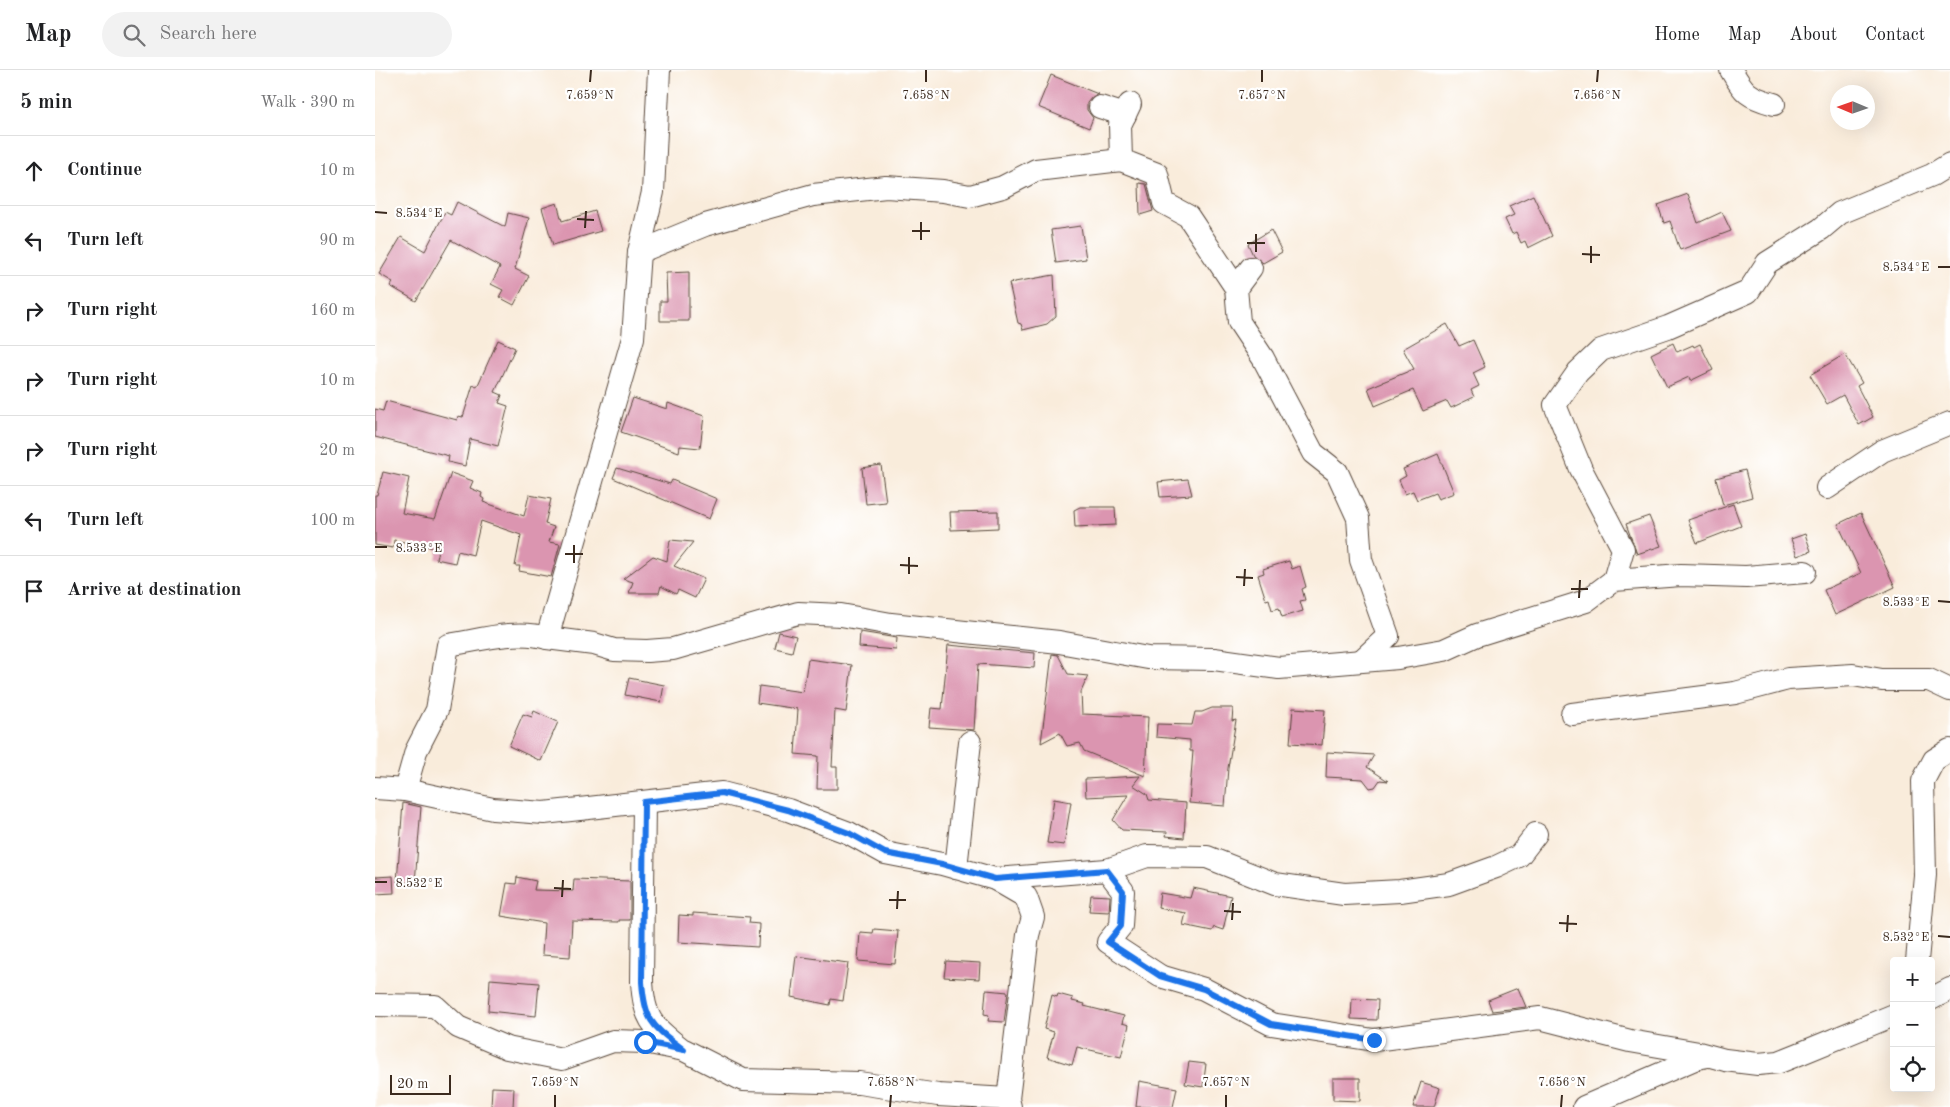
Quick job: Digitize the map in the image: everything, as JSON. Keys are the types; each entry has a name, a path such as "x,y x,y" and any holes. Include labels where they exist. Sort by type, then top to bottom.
{"street":[{"path":"547,638 633,338 639,252 653,192 659,70"},
{"path":"1731,70 1741,87 1754,99 1774,104"},
{"path":"1100,107 1127,110 1120,125 1121,160"},
{"path":"639,252 705,225 813,195 886,188 970,196 1003,187 1036,170 1121,160 1157,174 1164,203 1189,216 1236,288 1239,322 1263,358 1313,454 1337,472 1359,518 1361,560 1388,636 1361,660"},
{"path":"1614,580 1623,549 1581,469 1555,405 1578,372 1601,350 1668,327 1748,292 1767,263 1821,230 1840,213 1931,175 1950,164"},
{"path":"1236,288 1251,268"},
{"path":"1827,488 1882,451 1950,422"},
{"path":"405,790 416,750 437,710 448,645 512,635 533,634 547,638 594,644 614,650 664,650 741,631 798,613 841,615 891,624 1059,642 1148,658 1214,659 1279,668 1444,650 1477,635 1586,601 1614,580 1681,575 1746,577 1805,572"},
{"path":"1572,714 1735,694 1788,679 1853,675 1882,680 1929,680 1950,690"},
{"path":"956,868 970,742"},
{"path":"1917,957 1925,875 1923,781 1934,760 1950,750"},
{"path":"375,788 405,790 493,810 544,813 722,793 788,810 849,833 885,853 956,868 995,879 1026,897 1033,917 1027,944 1009,1103 859,1083 743,1080 684,1050 655,1028 643,1006 644,802"},
{"path":"995,879 1107,870 1147,856 1207,857 1275,884 1344,894 1400,891 1449,884 1496,867 1519,856 1536,834"},
{"path":"1107,870 1123,891 1121,926 1108,942 1160,976 1204,989 1271,1024 1374,1040 1540,1018 1630,1041 1744,1063 1779,1062 1890,1017"},
{"path":"1935,997 1950,989"},
{"path":"375,1005 435,1006 458,1026 507,1048 562,1059 613,1041 645,1042 684,1050"},
{"path":"1584,1107 1697,1058 1711,1056"}],"building":[{"path":"1051,75 1098,94 1087,103 1087,110 1093,118 1089,128 1038,107"},
{"path":"1139,183 1146,184 1153,211 1140,215"},
{"path":"1688,194 1698,223 1722,212 1731,231 1680,250 1670,221 1664,223 1658,205"},
{"path":"1533,195 1552,236 1528,248 1525,241 1521,243 1516,232 1512,234 1505,219 1514,215 1509,206"},
{"path":"457,202 505,227 508,213 529,218 515,269 529,276 514,305 499,297 503,290 491,284 500,267 451,240 416,301 390,286 393,282 379,274 401,237 425,251 445,212 451,215"},
{"path":"557,203 562,221 595,211 601,231 553,245 542,208"},
{"path":"1081,226 1086,259 1056,263 1051,230"},
{"path":"1271,230 1282,252 1263,263 1253,255 1248,244"},
{"path":"689,272 689,321 660,321 660,301 667,301 666,273"},
{"path":"1054,275 1056,316 1047,324 1023,330 1021,324 1018,323 1009,283"},
{"path":"1447,324 1459,346 1473,340 1485,367 1473,373 1479,386 1471,390 1474,397 1451,408 1447,401 1423,411 1413,390 1375,406 1368,388 1414,369 1403,349"},
{"path":"498,340 515,348 495,392 502,395 499,403 508,406 498,446 470,439 465,466 448,462 449,456 375,437 375,409 383,411 386,401 457,420 458,416 463,417 473,385 477,387"},
{"path":"1673,343 1677,352 1700,344 1713,370 1690,381 1689,377 1667,387 1651,354"},
{"path":"1845,354 1862,383 1857,386 1873,417 1859,425 1843,395 1827,404 1810,375"},
{"path":"633,398 667,409 668,403 704,416 700,448 680,446 679,452 621,432"},
{"path":"1438,454 1454,493 1438,499 1435,493 1417,500 1413,491 1405,494 1399,480 1406,476 1403,469"},
{"path":"881,465 886,502 866,504 862,468"},
{"path":"617,468 670,484 672,480 717,499 709,519 613,478"},
{"path":"1745,470 1752,497 1723,505 1716,478"},
{"path":"383,472 409,478 402,513 435,519 451,473 473,481 470,488 482,493 483,502 524,516 529,495 551,499 545,524 554,527 549,542 560,544 551,577 519,571 520,566 515,566 521,535 481,521 473,555 458,551 455,563 436,559 438,550 430,547 394,540 393,548 375,545 375,495 377,495"},
{"path":"1188,479 1192,495 1160,497 1158,482"},
{"path":"1733,504 1741,526 1697,543 1688,520"},
{"path":"1080,507 1115,507 1116,525 1075,527 1074,510"},
{"path":"998,511 998,528 951,530 950,512"},
{"path":"1861,513 1895,587 1835,615 1824,590 1861,573 1838,524"},
{"path":"1649,516 1661,546 1637,554 1626,524"},
{"path":"1805,534 1811,551 1797,556 1791,539"},
{"path":"670,540 693,542 674,566 704,579 695,598 678,590 676,594 661,586 659,593 629,593 633,582 623,579 653,556 667,561"},
{"path":"1289,561 1292,569 1300,566 1306,587 1302,589 1305,600 1300,601 1303,611 1282,617 1279,608 1272,610 1269,599 1266,600 1258,575 1264,573 1263,569"},
{"path":"779,632 796,636 792,652 775,648"},
{"path":"860,632 897,638 896,650 859,647"},
{"path":"948,645 1035,653 1034,668 978,664 974,730 929,727 931,708 942,709"},
{"path":"1052,654 1058,655 1068,674 1088,676 1081,692 1082,714 1148,717 1145,776 1084,751 1080,743 1067,746 1060,733 1041,743"},
{"path":"808,659 852,665 846,712 835,710 832,767 837,767 837,789 817,789 818,756 795,754 798,709 757,703 759,686 803,692"},
{"path":"629,678 664,685 661,702 625,695"},
{"path":"1212,708 1233,708 1232,721 1236,720 1228,768 1225,806 1189,803 1193,751 1190,751 1190,740 1156,737 1157,724 1192,725 1195,712 1202,712"},
{"path":"1293,708 1325,710 1322,745 1290,743"},
{"path":"534,711 558,722 541,761 509,746 523,714 532,717"},
{"path":"1327,752 1374,755 1367,767 1388,781 1380,780 1375,787 1370,788 1363,779 1326,777"},
{"path":"1140,776 1133,785 1147,794 1149,800 1186,803 1184,838 1166,836 1167,832 1122,830 1113,820 1128,795 1086,797 1085,779"},
{"path":"1054,799 1071,802 1064,845 1047,843"},
{"path":"403,803 421,807 415,883 397,882"},
{"path":"393,876 394,893 375,894 375,877"},
{"path":"517,877 536,881 534,890 573,891 574,879 630,881 630,920 619,920 619,922 572,921 570,957 542,955 544,923 501,916 507,883 516,884"},
{"path":"1193,888 1231,896 1223,930 1214,927 1212,931 1183,925 1186,913 1158,908 1160,893 1190,898"},
{"path":"1091,895 1110,896 1109,912 1089,911"},
{"path":"693,913 750,917 749,923 759,924 758,947 678,942 679,915 693,916"},
{"path":"874,929 898,931 895,964 858,961 860,932 873,933"},
{"path":"796,956 848,963 843,1001 831,999 830,1005 791,997"},
{"path":"946,961 980,963 979,979 944,977"},
{"path":"490,979 539,983 536,1016 488,1011"},
{"path":"1518,988 1526,1007 1492,1011 1488,1000"},
{"path":"986,990 1008,992 1004,1022 988,1021 989,1015 984,1014"},
{"path":"1058,994 1073,998 1072,1001 1085,1004 1084,1006 1124,1016 1122,1023 1129,1025 1121,1057 1077,1047 1072,1065 1047,1057 1054,1032 1044,1029 1052,995 1057,997"},
{"path":"1352,999 1378,1000 1377,1020 1351,1019"},
{"path":"1189,1062 1206,1064 1203,1087 1185,1084"},
{"path":"1333,1078 1360,1078 1360,1101 1333,1100"},
{"path":"1139,1081 1177,1088 1173,1107 1136,1107"},
{"path":"1421,1082 1440,1088 1434,1107 1413,1107"},
{"path":"492,1087 514,1088 513,1107 491,1107"}],"route":[{"path":"645,1042 684,1050 655,1028 643,1006 644,802 722,793 788,810 849,833 885,853 942,864 995,879 1107,870 1123,891 1121,926 1108,942 1160,976 1204,989 1271,1024 1374,1040"}]}
